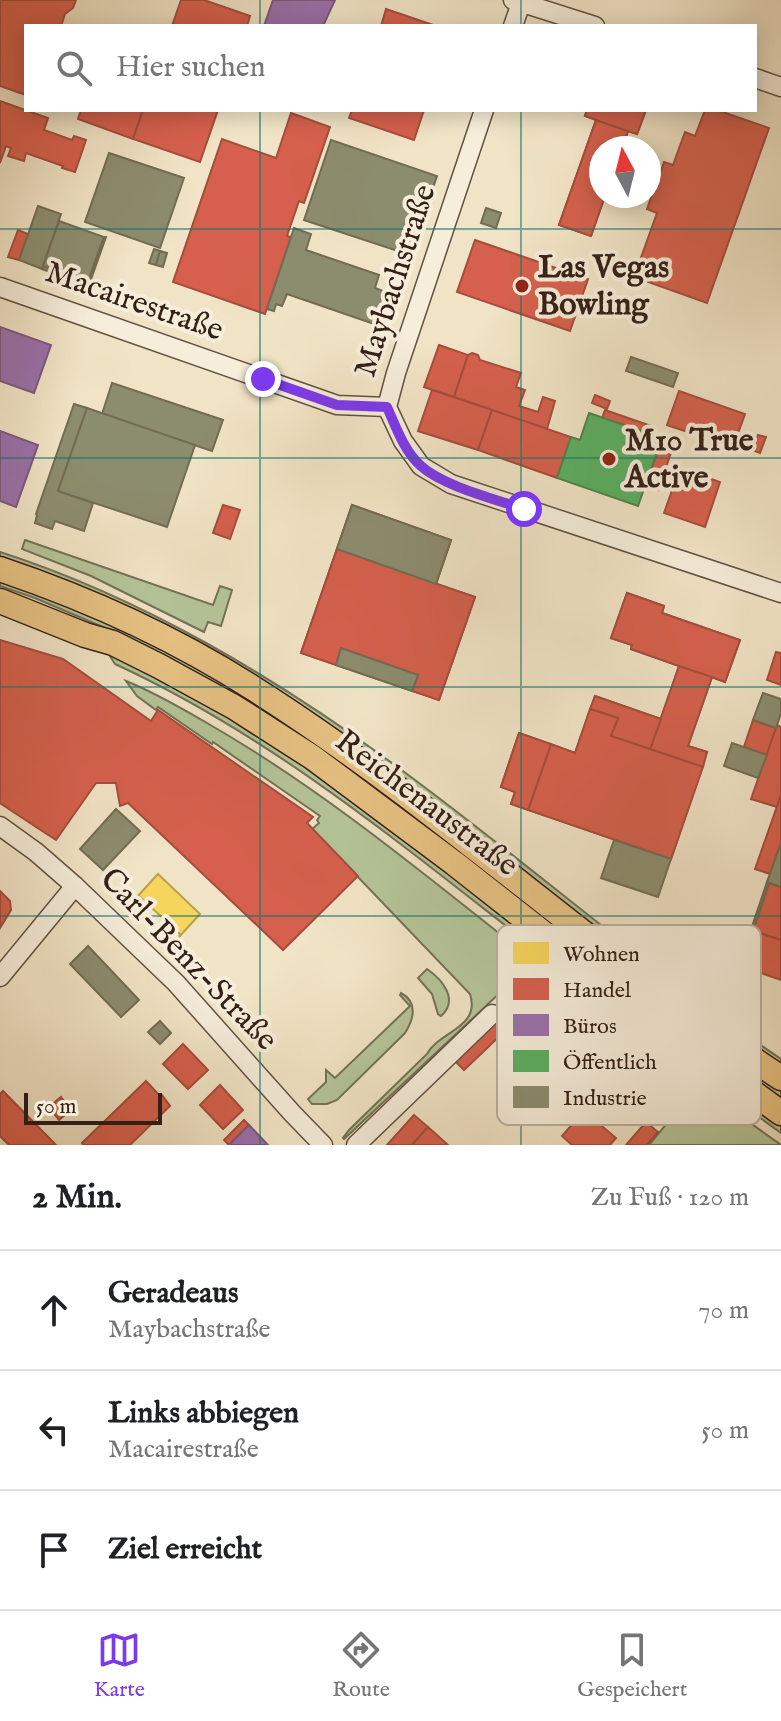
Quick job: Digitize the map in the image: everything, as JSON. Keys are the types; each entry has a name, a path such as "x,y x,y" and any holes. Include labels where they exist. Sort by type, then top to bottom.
{"main road":[{"name":"Reichenaustraße","path":"0,569 133,622 254,688 428,810 576,925"},
{"name":"Reichenaustraße","path":"0,601 113,643 234,707 360,792 531,925"},
{"name":"Reichenaustraße","path":"761,1064 781,1078"},
{"name":"Reichenaustraße","path":"761,1098 781,1113"}],"street":[{"path":"513,24 517,1 589,24"},
{"path":"757,79 781,87"},
{"name":"Maybachstraße","path":"483,112 387,407 403,441 421,466 451,484 781,593"},
{"name":"Macairestraße","path":"0,287 337,405 387,407"},
{"name":"Carl-Benz-Straße","path":"0,826 75,886 197,1005 323,1145"},
{"path":"0,977 75,886"},
{"path":"356,1145 492,1014"}],"green space":[{"path":"25,540 213,605 220,586 232,590 221,626 208,622 204,632 91,576 22,549"},
{"path":"0,552 104,592 204,642 300,699 392,763 601,925 591,925 390,769 0,558"},
{"path":"0,579 88,613 199,668 322,745 557,925 534,925 124,636 0,586"},
{"path":"108,653 201,700 274,744 364,808 515,925 505,925 375,824 275,754 170,691 115,664"},
{"path":"126,681 187,712 293,777 375,836 497,932 497,996 344,1139 349,1130 433,1046 464,1022 472,1005 470,994 312,829 319,823 317,820 320,816 213,742 137,696"},
{"path":"427,969 443,984 449,997 441,1016 432,994 418,978"},
{"path":"401,993 410,1001 413,1011 405,1033 337,1100 312,1104 308,1099 326,1082 326,1070 335,1078 410,1006"},
{"path":"761,1045 781,1059 781,1066 761,1052"},
{"path":"761,1077 781,1091 781,1099 761,1085"},
{"path":"761,1111 781,1125 781,1133 761,1118"},
{"path":"666,1125 753,1125 781,1145 649,1145"}],"building: Wohnen":[{"path":"158,874 200,914 179,937 180,934 139,896 136,898"}],"building: Handel":[{"path":"0,0 76,0 62,24 24,24 24,94 0,86"},
{"path":"181,0 204,0 250,16 248,24 173,24"},
{"path":"386,9 430,24 382,24"},
{"path":"0,101 48,118 44,130 72,140 74,136 86,140 75,172 26,153 24,161 8,156 11,148 6,146 0,163"},
{"path":"80,112 142,112 133,139 78,119"},
{"path":"142,112 217,112 200,162 133,139"},
{"path":"351,112 423,112 414,140 349,118"},
{"path":"586,112 645,112 637,134 585,116"},
{"path":"586,112 645,112 637,134 628,131 626,136 590,136 596,120 585,116"},
{"path":"704,112 723,112 769,128 707,303 634,277 657,213 647,209 661,208 661,170 664,162 673,165 685,132 695,136"},
{"path":"291,113 330,127 304,203 299,201 287,236 291,237 265,314 173,282 222,139 276,158"},
{"path":"596,120 628,131 626,136 590,136"},
{"path":"589,140 589,208 601,208 591,236 559,225"},
{"path":"589,140 589,208 601,208 591,236 559,225"},
{"path":"18,230 28,234 19,260 8,257"},
{"name":"Las Vegas Bowling","path":"475,240 588,279 570,331 457,292"},
{"path":"439,345 468,355 454,397 424,387"},
{"path":"468,355 478,355 480,360 521,373 516,387 525,390 519,406 538,412 543,397 555,401 547,429 454,397"},
{"path":"432,390 492,410 478,450 418,431"},
{"path":"679,391 745,414 733,447 667,425"},
{"path":"595,395 610,401 607,409 592,403"},
{"path":"492,410 571,437 557,478 478,450"},
{"path":"605,410 651,426 649,433 602,418"},
{"path":"758,435 766,437 760,453 752,450"},
{"path":"662,439 674,444 658,490 645,486"},
{"path":"680,468 720,482 705,527 664,513"},
{"path":"223,505 240,510 230,539 213,533"},
{"path":"352,505 451,540 436,584 475,597 439,700 301,653"},
{"path":"337,549 475,597 439,700 412,691 418,675 341,648 336,665 301,653"},
{"path":"627,593 664,606 662,613 740,640 725,682 631,649 632,645 611,638"},
{"path":"627,593 664,606 662,613 740,640 725,682 712,677 688,746 707,752 671,859 511,804 515,792 501,787 519,733 575,753 595,696 661,719 679,666 631,649 632,645 611,638"},
{"path":"0,640 63,659 151,721 158,710 313,817 307,823 358,876 283,950 128,803 120,806 116,783 96,783 56,840 36,827 0,803"},
{"path":"776,652 781,653 781,685 767,680"},
{"path":"679,666 712,677 688,746 707,752 703,767 650,749"},
{"path":"595,696 661,719 650,749 611,736 618,718 590,709"},
{"path":"590,709 618,718 611,736 703,767 671,859 528,810 551,744 575,753"},
{"path":"753,720 776,728 767,755 744,747"},
{"path":"777,725 781,727 781,795 777,807 751,799"},
{"path":"519,733 551,744 528,810 511,804 515,792 501,787"},
{"path":"781,795 781,843 770,874 755,869"},
{"path":"769,883 781,887 781,940 761,934 761,925 755,925"},
{"path":"0,891 10,901 11,910 0,928"},
{"path":"761,934 781,940 781,980 761,973"},
{"path":"494,1019 497,1022 497,1039 464,1070 453,1059"},
{"path":"183,1044 208,1070 188,1089 163,1064"},
{"path":"146,1081 170,1106 130,1145 83,1145 82,1143"},
{"path":"220,1085 243,1110 223,1129 200,1105"},
{"path":"3,1091 56,1145 9,1145 0,1136 0,1094"},
{"path":"61,1097 71,1110 59,1120 49,1107"},
{"path":"414,1115 428,1127 412,1145 387,1145"},
{"path":"244,1120 249,1125 229,1145 224,1140"},
{"path":"572,1125 601,1125 616,1138 610,1145 572,1145 562,1136"},
{"path":"643,1125 650,1125 658,1132 647,1145 626,1145"},
{"path":"428,1127 448,1145 412,1145"}],"building: Büros":[{"path":"273,0 335,0 324,24 265,24"},
{"path":"0,327 51,345 34,393 0,381"},
{"path":"0,431 38,445 16,507 0,501"},
{"path":"249,1125 268,1145 229,1145"}],"building: Öffentlich":[{"name":"M10 True Active","path":"589,413 662,438 638,506 557,478 571,437 580,440"}],"building: Industrie":[{"path":"331,140 437,176 410,255 304,220"},
{"path":"109,153 184,178 160,248 85,222"},
{"path":"38,206 61,214 42,269 19,260"},
{"path":"486,208 501,213 496,228 481,223"},
{"path":"59,221 104,237 88,282 43,266"},
{"path":"294,228 311,234 306,250 379,275 375,288 388,293 377,325 287,294 282,306 276,304 274,311 267,309"},
{"path":"104,237 89,285 42,269 43,266 88,282"},
{"path":"154,249 160,251 156,265 149,263"},
{"path":"160,251 167,253 163,267 156,265"},
{"path":"631,357 678,373 673,387 626,371"},
{"path":"112,383 223,420 212,451 102,414"},
{"path":"74,404 87,408 58,491 93,503 84,531 55,521 52,529 35,523"},
{"path":"87,408 195,445 167,527 58,491"},
{"path":"352,505 451,540 436,584 337,549"},
{"path":"341,648 418,675 412,691 336,665"},
{"path":"763,693 781,699 776,728 753,720"},
{"path":"732,743 767,755 758,778 724,766"},
{"path":"116,809 140,831 103,870 80,849"},
{"path":"614,840 671,859 658,897 601,878"},
{"path":"781,843 781,887 767,882"},
{"path":"767,882 755,925 752,925"},
{"path":"88,946 139,1000 121,1017 70,964"},
{"path":"160,1021 171,1033 160,1044 148,1032"}],"place":[{"name":"Las Vegas Bowling","path":"522,286"},
{"name":"M10 True Active","path":"609,459"}],"route":[{"path":"263,379 337,405 387,407 403,441 421,466 451,484 524,509"}]}
